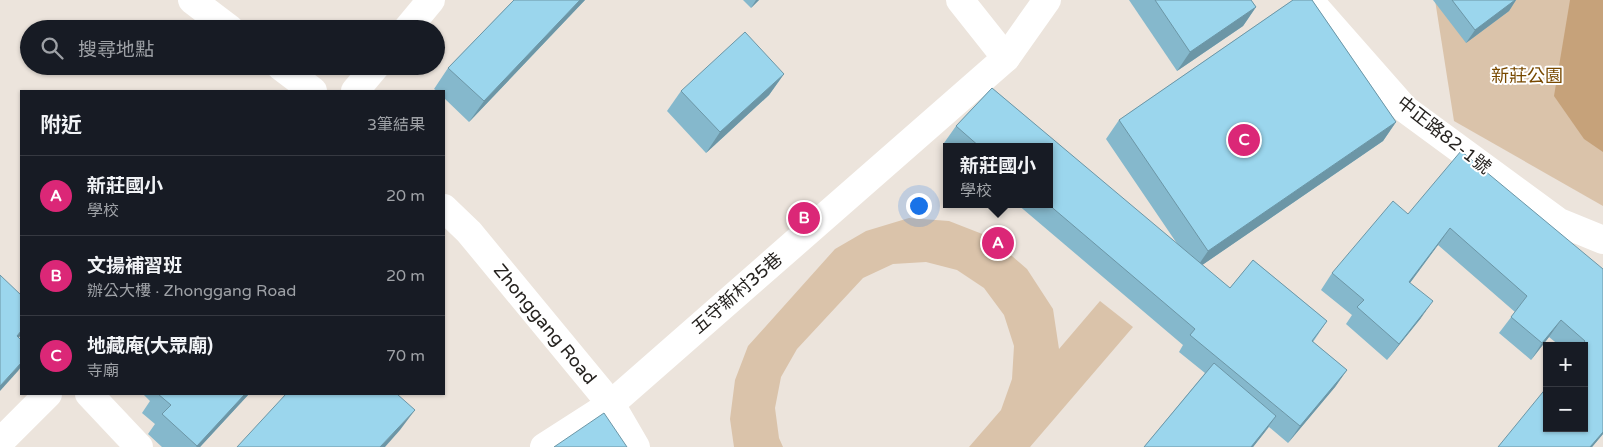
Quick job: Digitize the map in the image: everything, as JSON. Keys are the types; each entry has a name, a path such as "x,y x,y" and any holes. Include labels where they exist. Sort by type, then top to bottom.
{"street":[{"path":"192,0 218,20"},
{"path":"414,20 431,0"},
{"path":"960,0 1006,58"},
{"name":"五守新村35巷","path":"544,447 611,404 1006,58 1047,0"},
{"name":"中正路82-1號","path":"1308,0 1405,109 1559,222 1603,240"},
{"path":"292,75 312,90"},
{"path":"356,90 368,75"},
{"name":"Zhonggang Road","path":"445,209 469,232 611,404 636,447"},
{"path":"0,442 47,395"},
{"path":"90,395 139,447"}],"green space":[{"name":"新莊公園","path":"1435,0 1603,0 1603,206 1454,121"},
{"path":"909,218 949,221 990,237 1027,269 1053,309 1059,349 1100,301 1133,327 1030,447 969,447 1001,410 1012,379 1014,346 1004,315 984,288 957,270 926,262 893,264 863,278 797,349 781,377 775,408 779,438 783,447 734,447 730,419 735,380 748,346 835,249 866,231"}],"shaded area":[{"path":"1570,0 1603,0 1603,152 1584,139 1554,96"}],"building":[{"path":"514,0 580,0 484,101 448,68"},
{"path":"1155,0 1251,0 1256,7 1190,52"},
{"path":"1293,0 1312,0 1396,122 1208,251 1119,120"},
{"path":"1452,0 1515,0 1475,30"},
{"path":"745,32 784,74 720,132 681,91"},
{"path":"992,88 1230,288 1253,260 1327,321 1312,341 1347,370 1300,426 1190,335 1195,329 1053,208 1053,143 975,143 956,126"},
{"path":"1461,151 1603,269 1603,432 1590,447 1498,447 1543,392 1543,432 1588,432 1588,342 1584,342 1561,320 1542,343 1511,317 1527,296 1450,228 1409,282 1433,301 1399,344 1357,307 1364,300 1332,273 1393,201 1408,214"},
{"path":"0,275 20,294 20,332 17,336 20,339 20,364 0,386"},
{"path":"1214,363 1276,416 1251,447 1144,447"},
{"path":"159,395 244,395 197,446 162,414 171,405"},
{"path":"285,395 398,395 415,410 380,447 237,447"},
{"path":"604,413 627,447 554,447"}],"place":[{"name":"地藏庵(大眾廟)","path":"1244,140"},
{"name":"文揚補習班","path":"804,218"},
{"name":"新莊國小","path":"998,243"}]}
